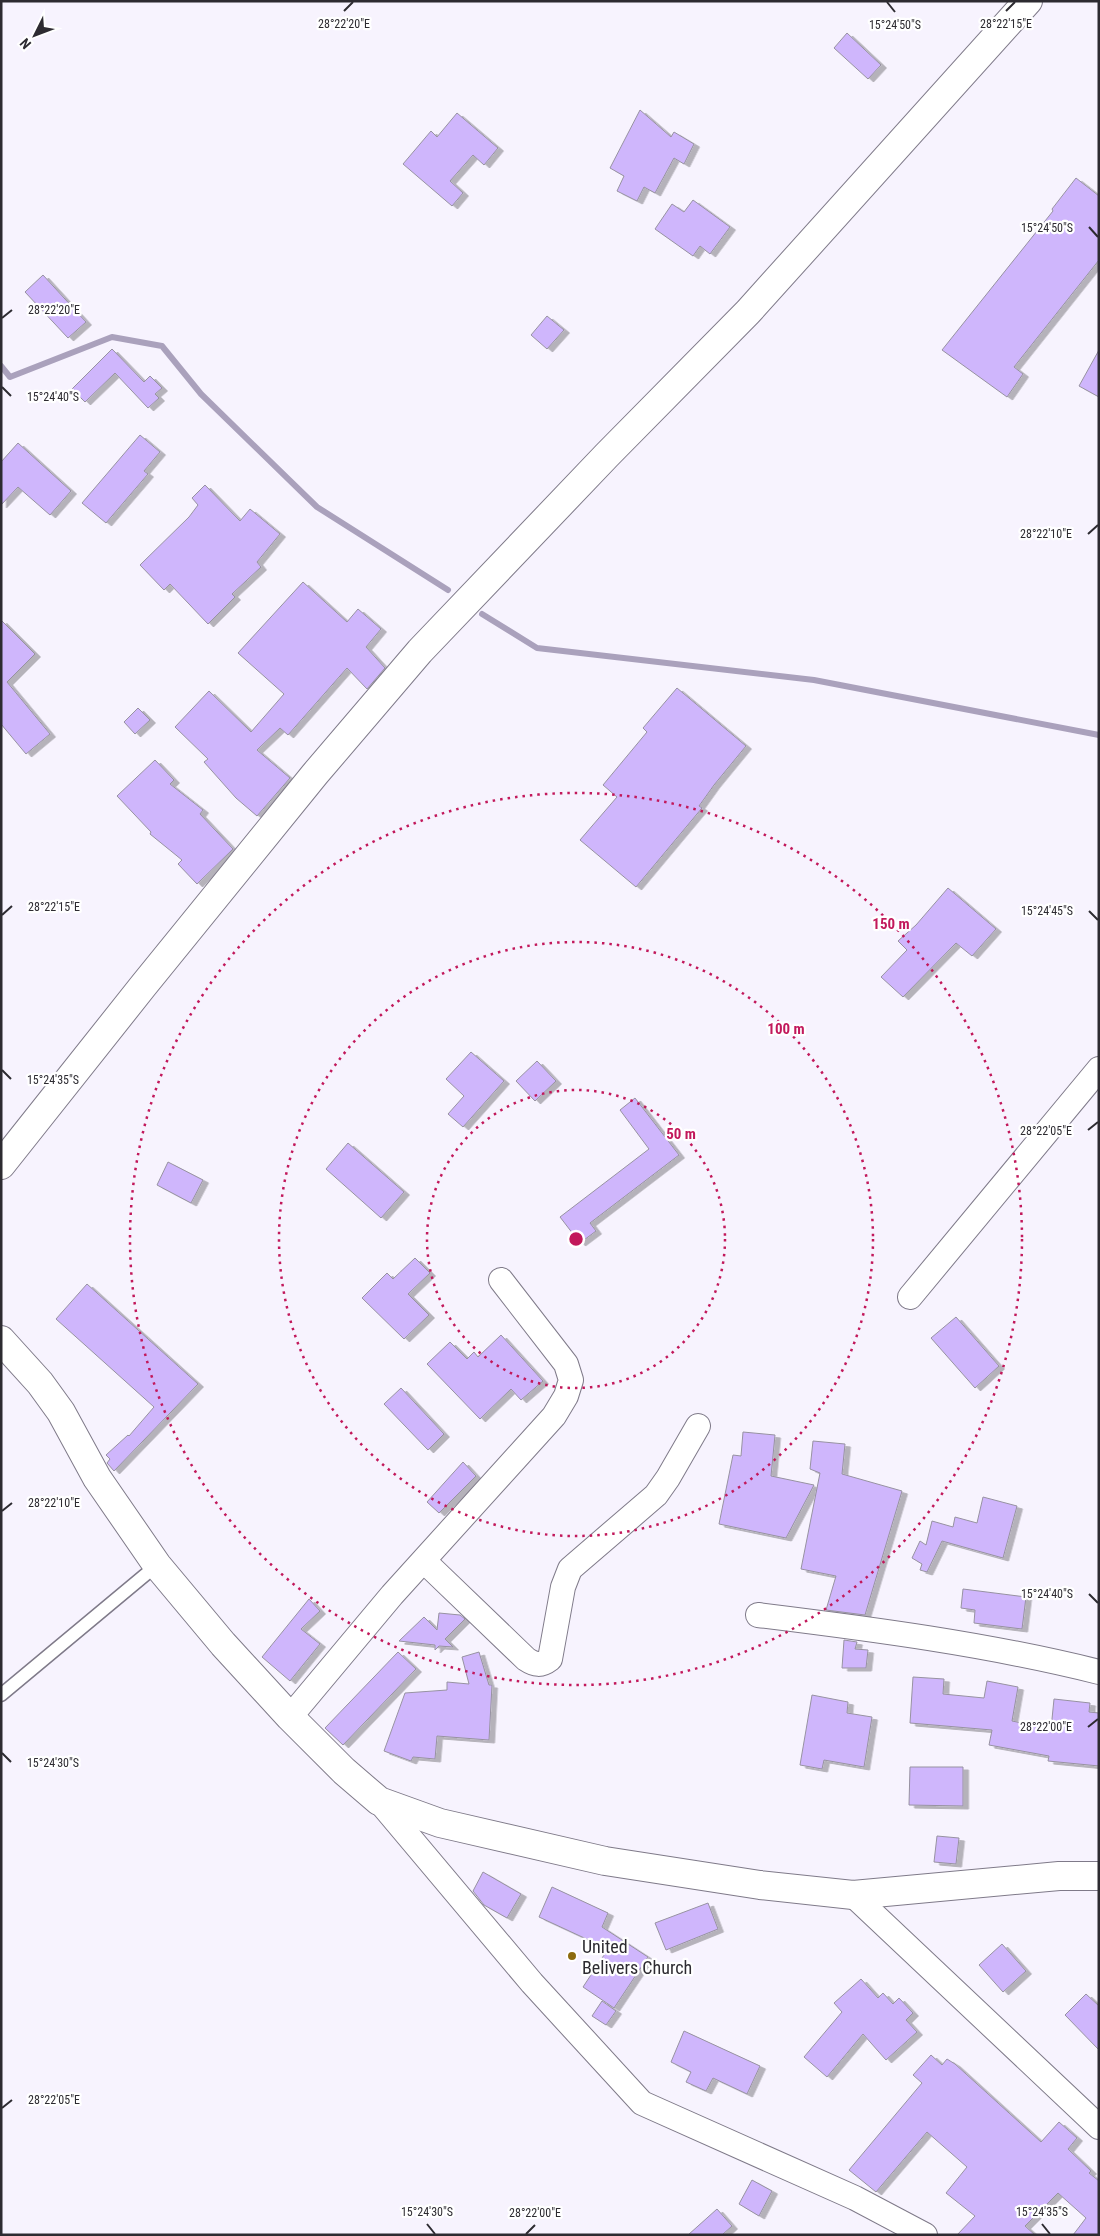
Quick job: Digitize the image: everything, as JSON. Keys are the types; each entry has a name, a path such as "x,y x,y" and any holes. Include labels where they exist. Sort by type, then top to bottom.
{"street":[{"path":"1,1165 143,986 401,674 607,455 748,312 1028,1"},
{"path":"910,1298 1099,1069"},
{"path":"290,1716 424,1560 534,1440 566,1396 570,1380 566,1364 501,1280"},
{"path":"1,1340 51,1397 72,1430 97,1478 156,1565 223,1644 290,1716 344,1771 379,1801 532,1983 642,2103 855,2198 925,2235"},
{"path":"424,1560 526,1659 534,1664 544,1664 550,1658 563,1588 570,1569 656,1495 698,1426"},
{"path":"758,1615 897,1632 1065,1663 1099,1672"},
{"path":"379,1801 440,1823 606,1861 760,1885 853,1894 1060,1876 1099,1876"},
{"path":"853,1894 1099,2127"}],"lane":[{"path":"1,1695 156,1565"}],"building":[{"path":"847,33 881,65 868,79 834,48"},
{"path":"640,110 671,137 674,132 694,144 684,164 674,158 655,193 644,187 637,201 617,191 624,176 610,168"},
{"path":"457,113 498,148 484,165 473,155 450,181 463,193 452,206 403,164 431,131 437,137"},
{"path":"1076,178 1099,196 1099,260 1014,367 1023,374 1007,397 942,350 1053,211 1052,209"},
{"path":"693,200 730,227 710,254 700,246 693,256 655,229 672,204 684,212"},
{"path":"43,275 86,322 68,338 25,292"},
{"path":"547,316 564,330 547,349 531,335"},
{"path":"112,349 144,382 150,376 162,388 155,394 159,398 148,408 115,373 85,402 72,389"},
{"path":"1099,350 1099,397 1079,386"},
{"path":"140,435 160,452 144,471 148,474 106,523 82,503"},
{"path":"18,443 71,491 50,515 18,487 1,505 1,462"},
{"path":"205,485 240,521 250,509 280,534 257,562 261,567 232,594 235,597 208,624 170,584 164,590 140,565 189,517 198,505 192,498"},
{"path":"303,582 347,622 358,609 381,629 366,647 385,668 367,689 347,668 288,735 280,728 257,750 290,778 257,816 236,798 204,762 208,759 175,727 209,691 251,732 284,694 238,653"},
{"path":"1,620 35,654 7,682 50,734 26,754 1,724"},
{"path":"677,688 746,746 699,806 702,808 636,887 580,840 617,797 603,785 647,732 643,728"},
{"path":"138,708 150,720 135,734 124,722"},
{"path":"155,760 174,780 170,784 203,810 200,814 233,849 197,884 178,864 182,860 150,834 151,832 117,796"},
{"path":"948,888 996,929 972,956 956,943 903,997 881,977 907,950 898,941 916,925"},
{"path":"471,1052 504,1081 463,1127 448,1114 464,1096 446,1079"},
{"path":"537,1061 556,1081 535,1101 516,1081"},
{"path":"635,1098 679,1155 590,1223 596,1231 580,1243 560,1217 649,1149 620,1110"},
{"path":"348,1143 404,1192 381,1218 326,1169"},
{"path":"168,1162 203,1180 191,1203 157,1185"},
{"path":"415,1258 430,1273 408,1294 429,1315 404,1339 362,1298 387,1273 393,1279"},
{"path":"87,1284 198,1384 114,1471 107,1463 110,1459 106,1455 129,1436 154,1407 56,1319"},
{"path":"956,1317 999,1366 975,1388 931,1338"},
{"path":"501,1335 543,1381 521,1400 511,1389 480,1419 427,1364 450,1342 467,1359 474,1352 478,1357"},
{"path":"401,1388 444,1434 428,1450 384,1404"},
{"path":"743,1432 775,1435 771,1476 814,1485 786,1538 719,1524 733,1455 741,1456"},
{"path":"813,1441 845,1444 842,1474 902,1491 865,1615 826,1610 836,1576 801,1569 820,1473 810,1469"},
{"path":"463,1462 476,1476 439,1513 427,1502"},
{"path":"983,1497 1017,1506 1003,1558 942,1541 927,1572 920,1570 922,1564 912,1558 920,1541 926,1545 932,1521 953,1527 955,1517 977,1523"},
{"path":"963,1589 1026,1597 1022,1629 974,1623 975,1610 961,1608"},
{"path":"309,1599 320,1611 301,1629 320,1644 290,1681 262,1657"},
{"path":"439,1613 460,1615 465,1619 445,1639 453,1647 439,1646 435,1650 435,1645 399,1641 424,1617 437,1630"},
{"path":"844,1640 857,1642 855,1649 868,1650 866,1668 842,1668"},
{"path":"398,1652 416,1669 343,1745 325,1728"},
{"path":"479,1652 489,1685 492,1685 489,1740 437,1736 435,1759 413,1757 411,1761 384,1751 405,1693 447,1690 447,1682 469,1684 462,1657"},
{"path":"913,1677 944,1679 943,1694 984,1698 987,1681 1018,1687 1012,1721 1051,1729 1054,1699 1090,1703 1089,1712 1099,1713 1099,1766 1048,1761 1049,1756 989,1745 992,1730 910,1723"},
{"path":"812,1695 848,1702 847,1713 872,1717 864,1767 824,1760 822,1769 800,1765"},
{"path":"910,1767 963,1767 963,1806 909,1805"},
{"path":"937,1836 959,1838 956,1864 934,1862"},
{"path":"483,1872 521,1894 507,1918 484,1905 473,1891"},
{"path":"552,1887 608,1913 602,1927 648,1957 614,2008 583,1987 608,1949 539,1917"},
{"path":"708,1903 718,1929 666,1950 655,1923"},
{"path":"1002,1944 1026,1971 1003,1992 979,1965"},
{"path":"861,1979 878,1998 883,1993 893,2004 899,1998 913,2013 906,2020 917,2032 886,2060 863,2034 827,2077 804,2057 842,2012 834,2003"},
{"path":"1086,1994 1099,2006 1099,2050 1065,2015"},
{"path":"602,2001 616,2011 606,2025 592,2016"},
{"path":"684,2031 760,2066 747,2094 713,2078 706,2091 686,2082 691,2072 671,2062"},
{"path":"931,2055 942,2065 947,2059 955,2064 1041,2142 1059,2122 1077,2138 1068,2149 1091,2171 1089,2173 1099,2181 1099,2235 1073,2235 1086,2218 1058,2193 1025,2226 1035,2235 957,2235 975,2216 946,2193 967,2167 927,2132 876,2192 849,2170 922,2083 913,2075"},
{"path":"752,2180 772,2191 759,2216 739,2204"},
{"path":"717,2209 732,2226 722,2235 688,2235"}],"waterway":[{"path":"1,366 10,377 112,337 162,346 201,394 317,507 448,590"},
{"path":"482,614 537,648 814,680 1099,735"}],"place":[{"name":"United Belivers Church","path":"572,1956"}]}
